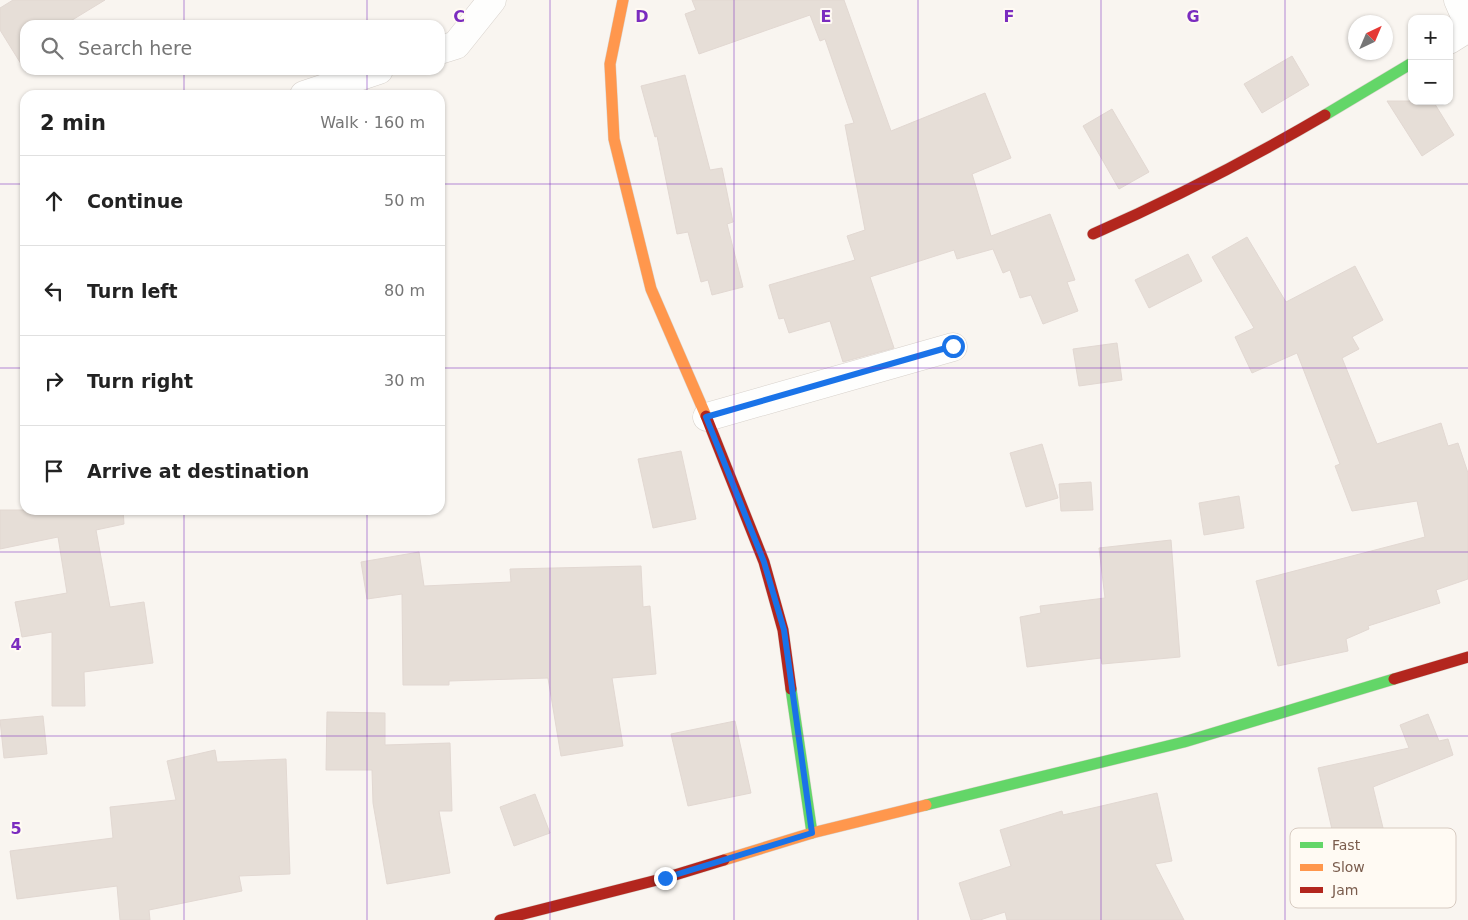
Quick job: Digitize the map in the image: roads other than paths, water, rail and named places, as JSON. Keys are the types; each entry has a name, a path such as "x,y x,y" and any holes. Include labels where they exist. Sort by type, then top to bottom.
{"street":[{"path":"445,48 456,44 492,0"},
{"path":"623,0 610,64 614,139 650,289 706,417 764,562 784,630 812,833"},
{"path":"1458,0 1468,23"},
{"path":"1453,37 1468,28"},
{"path":"1093,234 1175,197 1232,167 1324,117 1408,65"},
{"path":"319,90 365,75"},
{"path":"706,417 953,346"},
{"path":"500,920 665,878 812,833 1184,742 1468,657"}]}
